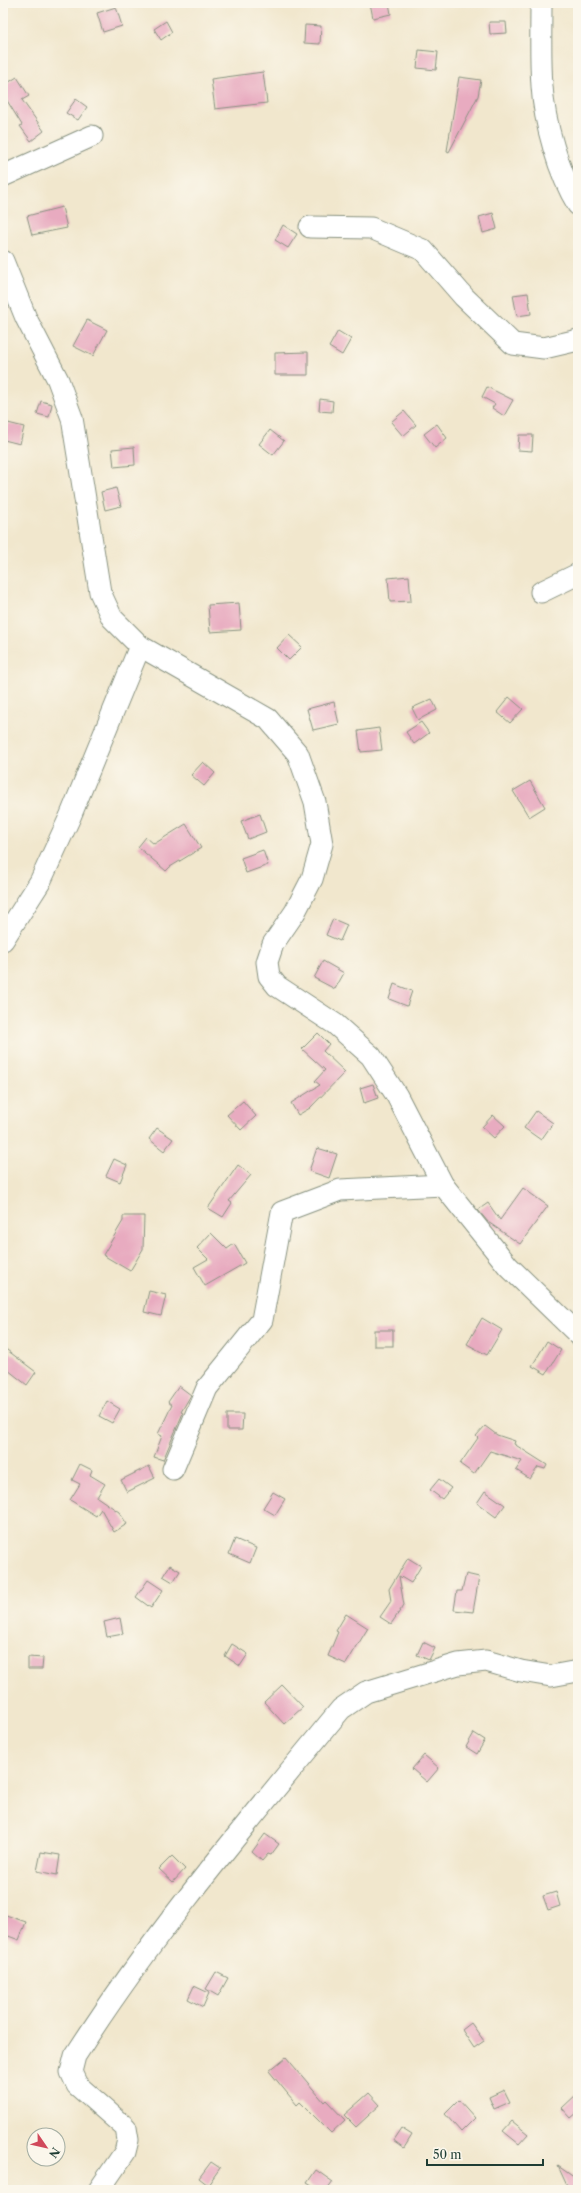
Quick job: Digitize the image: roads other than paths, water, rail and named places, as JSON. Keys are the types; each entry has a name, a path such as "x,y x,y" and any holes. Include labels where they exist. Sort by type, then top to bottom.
{"street":[{"path":"540,3 542,87 552,137 567,186 578,205"},
{"path":"3,176 92,136"},
{"path":"310,227 371,228 423,250 464,297 513,344 544,348 578,340"},
{"path":"3,261 26,318 58,380 72,418 100,592 112,618 140,646 268,719 298,754 315,802 322,844 312,879 295,912 273,944 267,962 269,976 277,986 335,1024 371,1056 397,1096 443,1185 508,1266 578,1334"},
{"path":"541,592 578,574"},
{"path":"3,940 40,882 70,817 140,646"},
{"path":"174,1469 207,1388 262,1320 282,1212 340,1190 443,1185"},
{"path":"99,2190 125,2152 128,2140 126,2128 77,2085 71,2072 75,2056 145,1954 209,1868 341,1709 366,1692 458,1664 486,1661 521,1671 551,1676 578,1671"}]}
